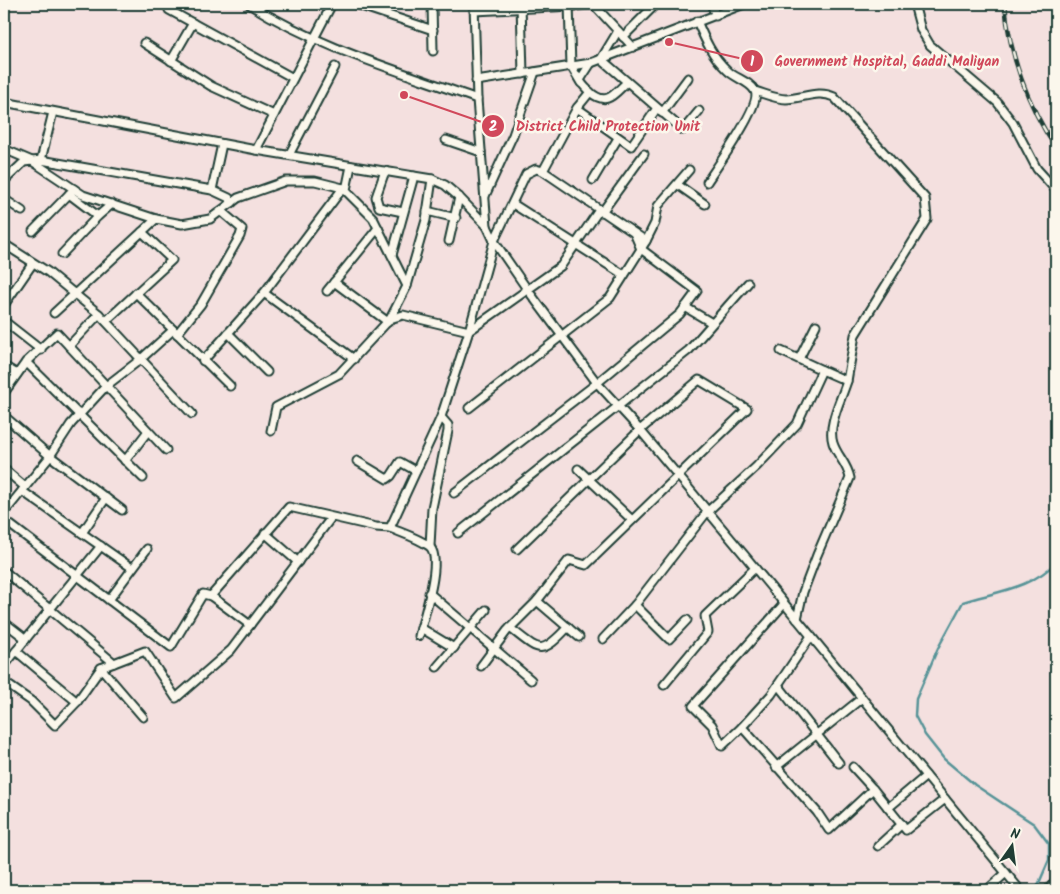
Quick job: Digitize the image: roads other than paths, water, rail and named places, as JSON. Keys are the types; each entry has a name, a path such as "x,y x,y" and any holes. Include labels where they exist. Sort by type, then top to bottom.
{"street":[{"path":"250,4 314,38 356,56 477,99"},
{"path":"256,150 332,4"},
{"path":"355,4 433,30"},
{"path":"432,4 433,51"},
{"path":"623,37 656,4"},
{"path":"711,4 716,16"},
{"path":"476,81 591,63 744,4"},
{"path":"914,4 921,30 930,46 997,102 1013,123 1037,169 1056,190"},
{"path":"569,5 570,66 581,83 597,98 604,100 627,82"},
{"path":"487,226 477,99 474,7 595,5 633,47"},
{"path":"521,7 523,74"},
{"path":"169,10 293,78"},
{"path":"697,21 710,51 718,62 728,72 755,90 785,99 818,94 828,94 834,97 925,198 928,212 924,227 898,264 856,336 847,381 832,434 833,444 848,467 850,478 803,592 797,619"},
{"path":"171,61 193,23"},
{"path":"601,59 618,31"},
{"path":"144,43 211,86 274,115"},
{"path":"601,59 683,130 699,111"},
{"path":"581,83 580,77 591,63"},
{"path":"289,155 335,67"},
{"path":"485,196 513,135 535,72"},
{"path":"576,108 631,146 659,110 688,78"},
{"path":"707,182 737,137 756,98 755,90"},
{"path":"543,171 576,108 590,92"},
{"path":"4,102 222,144 432,179 444,185 459,197 487,226 494,241 527,289 597,383 618,404 706,512 755,568 1018,890"},
{"path":"42,160 52,112"},
{"path":"593,180 618,138"},
{"path":"446,140 481,152"},
{"path":"212,190 222,144"},
{"path":"4,149 32,161 72,191 98,216"},
{"path":"389,321 403,315 469,331 561,266 644,154"},
{"path":"4,181 24,162 42,160 212,190 229,198 232,203"},
{"path":"203,361 264,293 344,189 352,166"},
{"path":"390,528 441,417 469,331 494,241 526,174 536,170 543,171 646,241"},
{"path":"469,408 561,334 610,298 646,241 654,223 658,206 689,170"},
{"path":"385,171 376,197 379,206 403,212"},
{"path":"392,255 414,176"},
{"path":"271,431 276,406 339,374 389,321 408,286 427,211 432,179"},
{"path":"72,191 156,219 182,224 210,219 238,198 286,181 315,181 344,189 373,218 408,286"},
{"path":"678,185 705,204"},
{"path":"33,231 72,191"},
{"path":"449,241 456,218 459,197"},
{"path":"4,199 22,211"},
{"path":"62,254 112,204"},
{"path":"513,204 624,275"},
{"path":"4,513 80,415 106,386 175,332 201,304 242,230 221,211"},
{"path":"427,211 456,218"},
{"path":"54,313 156,219"},
{"path":"327,291 378,228"},
{"path":"106,321 172,260 142,232"},
{"path":"454,493 597,383 685,307 697,291 641,249 635,233"},
{"path":"4,244 33,263 99,314 192,414"},
{"path":"4,304 33,263"},
{"path":"334,282 389,321"},
{"path":"458,533 618,404 689,350 748,283"},
{"path":"136,293 230,386"},
{"path":"264,293 354,359"},
{"path":"685,307 712,323"},
{"path":"69,346 99,314"},
{"path":"4,321 41,350"},
{"path":"799,359 816,325"},
{"path":"228,333 267,372"},
{"path":"4,393 26,362 57,334 166,450"},
{"path":"781,351 847,381"},
{"path":"26,362 143,478"},
{"path":"4,366 17,374"},
{"path":"603,639 635,605 706,512 757,466 797,424 822,370"},
{"path":"481,666 510,628 538,601 569,560 586,565 747,409 699,380 640,430 517,548"},
{"path":"4,416 50,456 122,510"},
{"path":"419,636 436,558 430,546 433,503 448,431 448,425 441,417"},
{"path":"126,461 148,431"},
{"path":"358,461 386,479 391,476 400,462 416,471"},
{"path":"4,469 23,489 132,568"},
{"path":"578,469 590,478 632,520"},
{"path":"82,533 106,498"},
{"path":"211,596 288,507 376,528 390,528 430,546"},
{"path":"4,682 31,701 56,725 77,702 101,668 145,651 176,698 231,650 331,518"},
{"path":"4,520 171,647 203,594 211,596 250,625"},
{"path":"265,533 298,562"},
{"path":"4,666 101,546"},
{"path":"109,600 147,549"},
{"path":"664,685 708,632 706,616 755,568"},
{"path":"4,571 114,663"},
{"path":"429,593 531,680"},
{"path":"538,601 579,637"},
{"path":"784,604 693,706 712,725 722,746 742,727 778,685 811,636"},
{"path":"635,605 669,639 687,620"},
{"path":"437,667 486,610"},
{"path":"4,622 26,639"},
{"path":"510,628 534,646 545,648 551,646 568,627"},
{"path":"421,628 454,648"},
{"path":"16,651 77,702"},
{"path":"101,668 143,717"},
{"path":"778,685 839,763"},
{"path":"776,768 862,698"},
{"path":"742,727 776,768 817,812 829,830 872,789"},
{"path":"853,767 906,830 945,799"},
{"path":"888,808 926,776"},
{"path":"878,846 902,824"},
{"path":"987,890 1006,873"},
{"path":"1048,890 1056,880"}],"waterway":[{"path":"1036,890 1049,860 1049,844 1034,824 975,785 944,759 925,735 915,716 916,699 938,648 963,602 1025,583 1047,571 1056,562"}],"railway":[{"path":"1005,4 1011,42 1022,79 1037,115 1056,148"}],"place":[{"name":"Government Hospital, Gaddi Maliyan","path":"669,42"},
{"name":"District Child Protection Unit","path":"404,95"}]}
